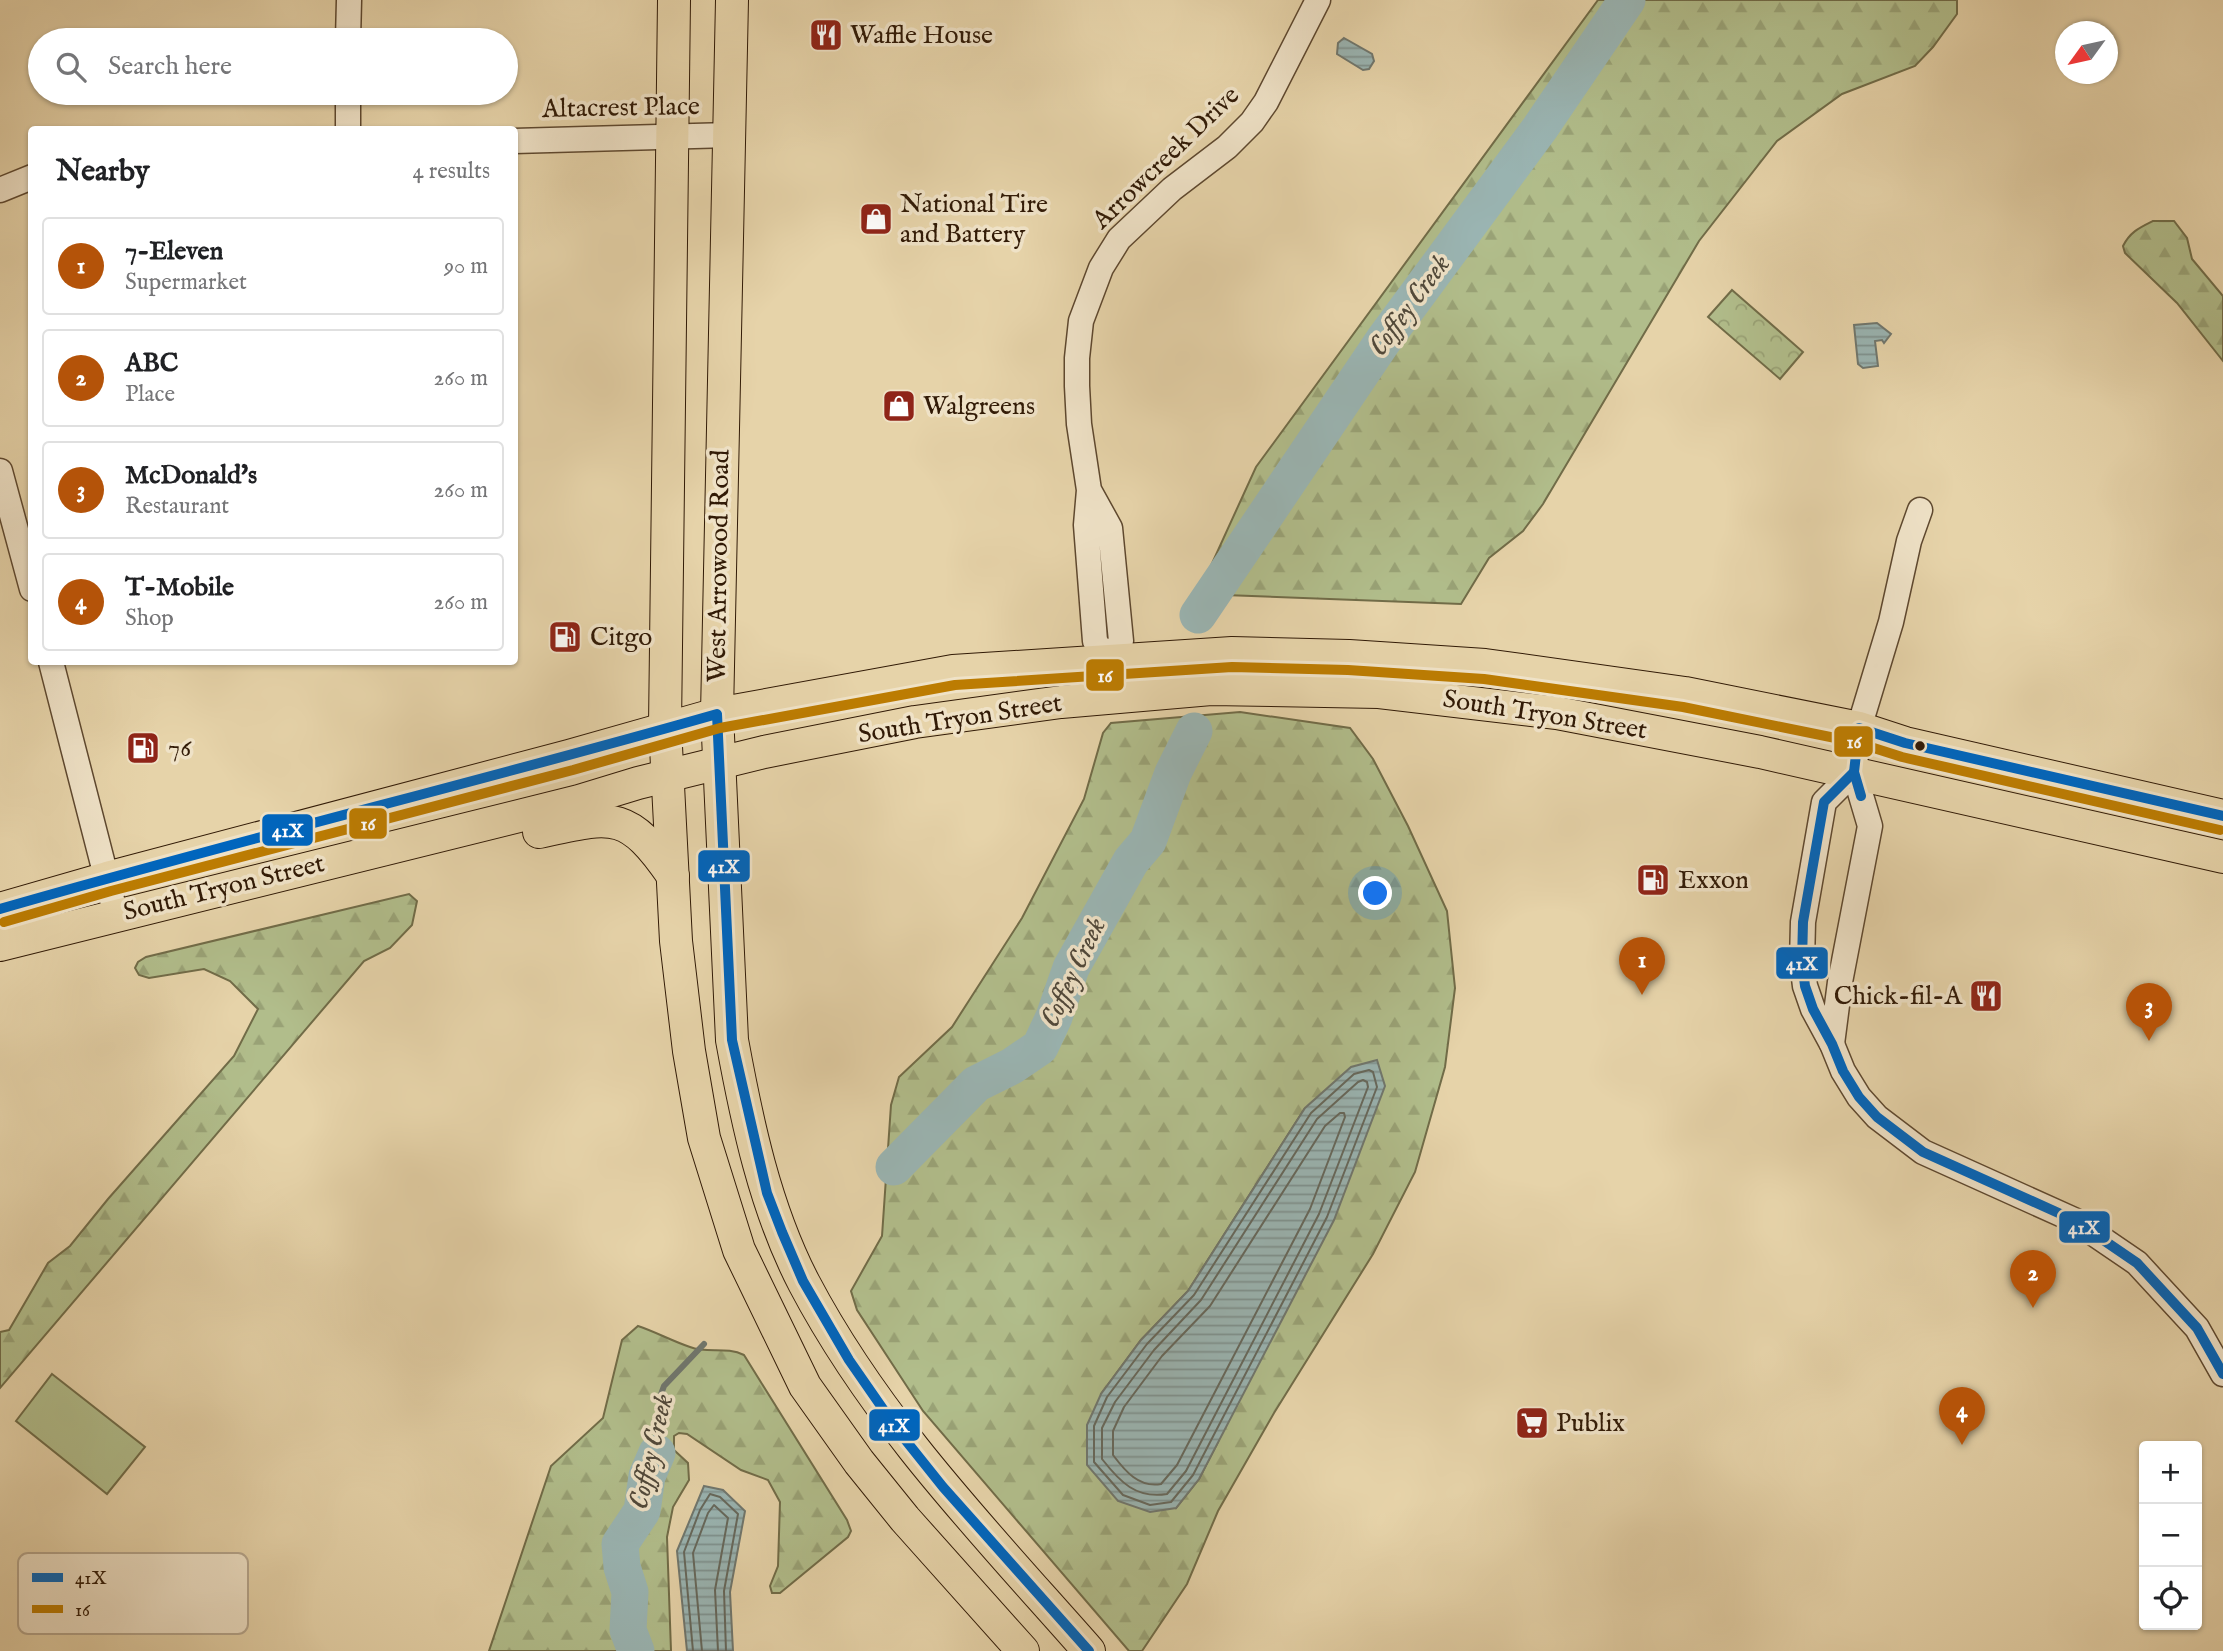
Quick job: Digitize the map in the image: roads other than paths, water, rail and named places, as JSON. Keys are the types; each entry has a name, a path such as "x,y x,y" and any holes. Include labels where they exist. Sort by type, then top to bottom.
{"main road":[{"name":"West Arrowood Road","path":"674,0 665,727 679,968 689,1051 704,1138 727,1216 755,1287 805,1386 859,1462 905,1519 1023,1651"},
{"name":"West Arrowood Road","path":"732,0 717,714 732,1040 750,1125 768,1193 782,1232 803,1281 849,1360 899,1432 943,1487 1089,1651"},
{"name":"South Tryon Street","path":"0,909 717,714 934,673 1233,653 1485,664 1685,693 1859,728 1897,741 2223,816"},
{"name":"South Tryon Street","path":"0,945 579,801 719,763 915,722 1060,702 1211,690 1379,692 1557,713 1854,772 2223,857"},
{"path":"490,822 529,834 594,820 620,823 638,832 654,848 673,876"}],"street":[{"path":"348,28 349,0"},
{"name":"Arrowcreek Drive","path":"1108,662 1121,641 1110,528 1089,490 1079,425 1077,358 1082,321 1101,268 1119,239 1172,189 1227,147 1251,122 1266,102 1318,0"},
{"path":"348,105 348,126"},
{"name":"Altacrest Place","path":"518,141 730,135"},
{"path":"0,190 28,179"},
{"path":"0,471 28,574"},
{"path":"1832,1044 1840,982 1870,826 1854,772 1859,728 1891,622 1909,541 1920,510"},
{"path":"52,665 116,915"},
{"path":"1854,772 1824,802 1803,922 1802,962 1805,986 1812,1009 1832,1044 1843,1071 1859,1097 1877,1117 1923,1152 2074,1220 2137,1263 2197,1328 2223,1374"}],"water":[{"path":"1344,38 1372,54 1374,61 1369,69 1363,70 1337,54 1338,43"},
{"path":"1877,323 1891,334 1884,343 1882,340 1875,341 1878,366 1863,368 1858,364 1854,325"},
{"path":"1377,1060 1385,1086 1334,1220 1199,1479 1176,1508 1150,1512 1118,1501 1087,1465 1087,1425 1101,1394 1141,1340 1188,1291 1305,1108 1351,1067"},
{"path":"704,1486 723,1490 745,1511 730,1592 733,1651 687,1651 677,1551"}],"waterway":[{"name":"Coffey Creek","path":"1198,615 1383,341 1540,128 1627,0"},
{"name":"Coffey Creek","path":"894,1167 976,1084 1012,1066 1040,1047 1071,968 1131,861 1148,841 1173,773 1194,731"},
{"name":"Coffey Creek","path":"657,1453 660,1397 664,1386 704,1344"},
{"name":"Coffey Creek","path":"636,1651 628,1630 630,1592 622,1567 620,1544 642,1511 647,1476 657,1453"}],"place":[{"name":"Waffle House","path":"826,35"},
{"name":"National Tire and Battery","path":"876,219"},
{"name":"Walgreens","path":"899,406"},
{"name":"Citgo","path":"565,637"},
{"name":"76","path":"143,748"},
{"name":"Exxon","path":"1653,880"},
{"name":"7-Eleven","path":"1642,995"},
{"name":"Chick-fil-A","path":"1986,996"},
{"name":"McDonald's","path":"2149,1041"},
{"name":"ABC","path":"2033,1308"},
{"name":"Publix","path":"1532,1423"},
{"name":"T-Mobile","path":"1962,1445"}]}
